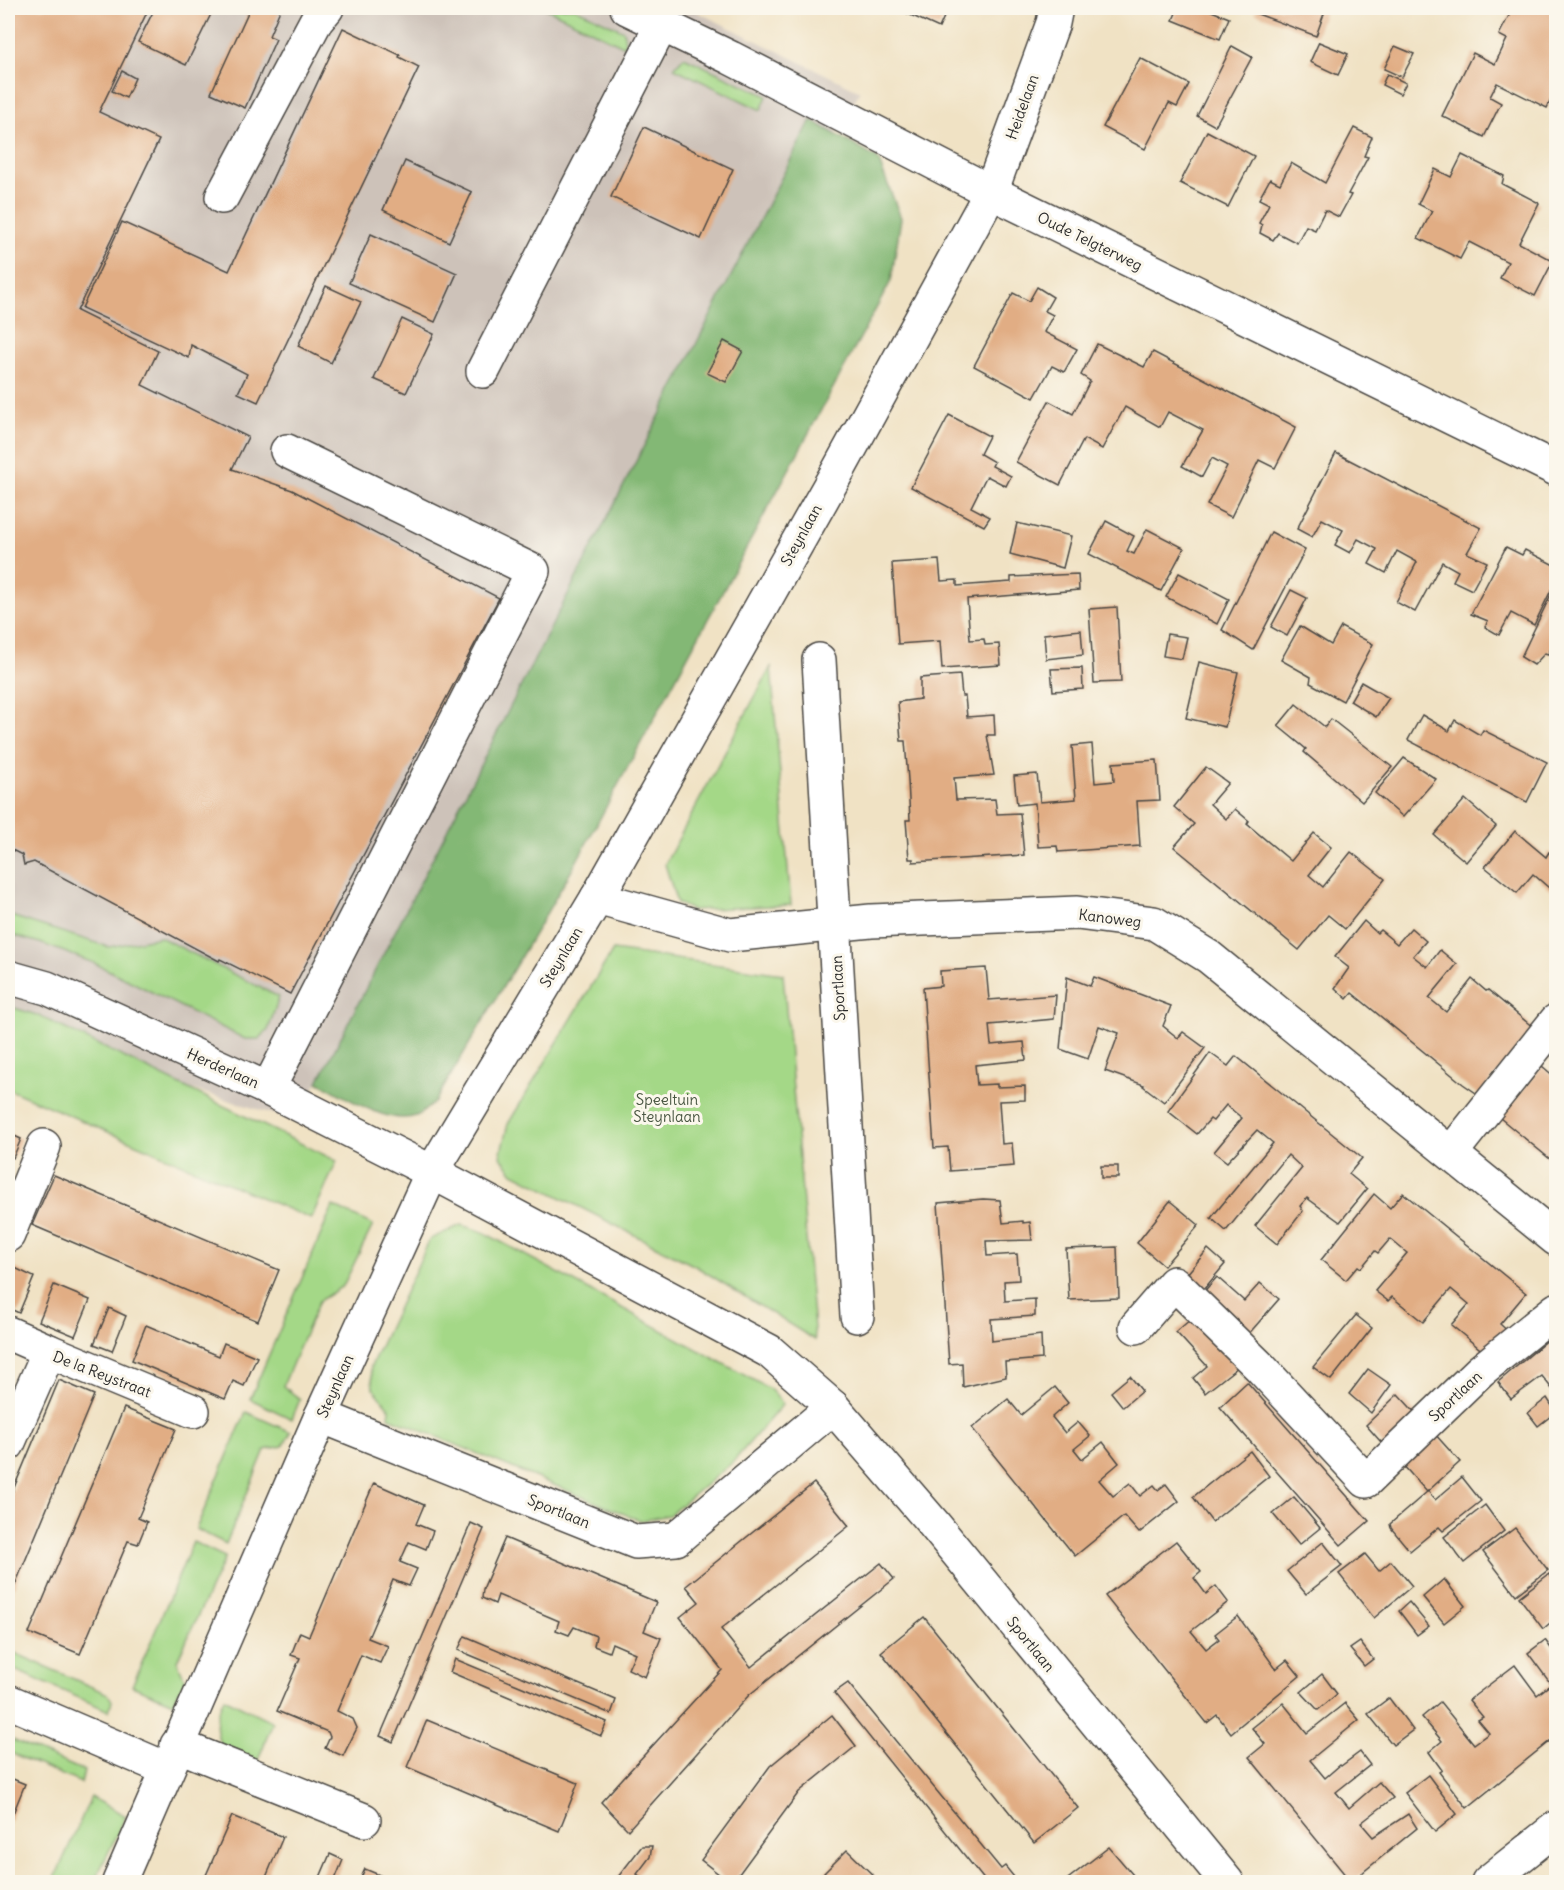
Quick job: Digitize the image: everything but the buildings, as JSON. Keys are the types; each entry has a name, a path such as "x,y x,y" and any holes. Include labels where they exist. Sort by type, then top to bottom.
{"street":[{"path":"222,197 316,21 327,8"},
{"name":"Oude Telgterweg","path":"627,8 731,58 991,192 1557,469"},
{"name":"Heidelaan","path":"991,192 1057,13"},
{"path":"483,371 662,24"},
{"name":"Steynlaan","path":"119,1882 321,1416 432,1172 597,898 991,192"},
{"path":"268,1089 533,571 287,451"},
{"name":"Sportlaan","path":"819,660 857,1316"},
{"name":"Kanoweg","path":"597,898 730,935 871,921 1077,913 1154,923 1209,957 1557,1239"},
{"name":"Herderlaan","path":"8,977 47,988 268,1089 432,1172"},
{"path":"1451,1153 1557,1021"},
{"path":"8,1235 44,1146"},
{"name":"Sportlaan","path":"432,1172 769,1351 833,1407 933,1523 1227,1882"},
{"name":"Sportlaan","path":"1136,1327 1174,1283 1260,1367 1366,1480 1480,1371 1557,1310"},
{"path":"8,1333 49,1351"},
{"name":"De la Reystraat","path":"11,1428 49,1351 193,1411"},
{"name":"Sportlaan","path":"321,1416 636,1542 676,1539 833,1407"},
{"path":"8,1701 364,1820"},
{"path":"1488,1882 1557,1828"}],"shaded area":[{"path":"8,8 689,8 860,91 296,1121 8,1033"}],"green space":[{"path":"545,8 575,8 624,31 625,47"},
{"path":"684,57 767,96 761,110 674,68"},
{"path":"811,120 878,159 901,218 891,281 572,870 435,1102 418,1115 404,1118 392,1117 366,1108 318,1082"},
{"path":"771,667 791,905 692,910 677,903 665,864"},
{"path":"8,915 109,947 160,937 279,997 268,1030 259,1039 245,1039 94,963 8,934"},
{"name":"Speeltuin Steynlaan","path":"613,950 783,974 815,1340 697,1267 513,1173 500,1156 508,1124"},
{"path":"8,1006 37,1015 337,1161 311,1219 8,1089"},
{"path":"333,1206 373,1225 343,1286 319,1301 283,1386 300,1399 292,1419 250,1399"},
{"path":"461,1225 483,1232 770,1389 783,1404 733,1462 669,1515 641,1521 389,1417 390,1409 373,1388 371,1366 430,1239"},
{"path":"246,1412 291,1432 283,1446 265,1450 226,1544 196,1529"},
{"path":"193,1542 225,1557 177,1661 185,1680 173,1703 132,1686"},
{"path":"8,1650 108,1694 112,1701 109,1711 8,1667"},
{"path":"224,1698 273,1722 256,1765 223,1751 216,1724"},
{"path":"8,1738 84,1771 81,1783 8,1752"},
{"path":"91,1797 126,1816 94,1882 53,1882"}]}
